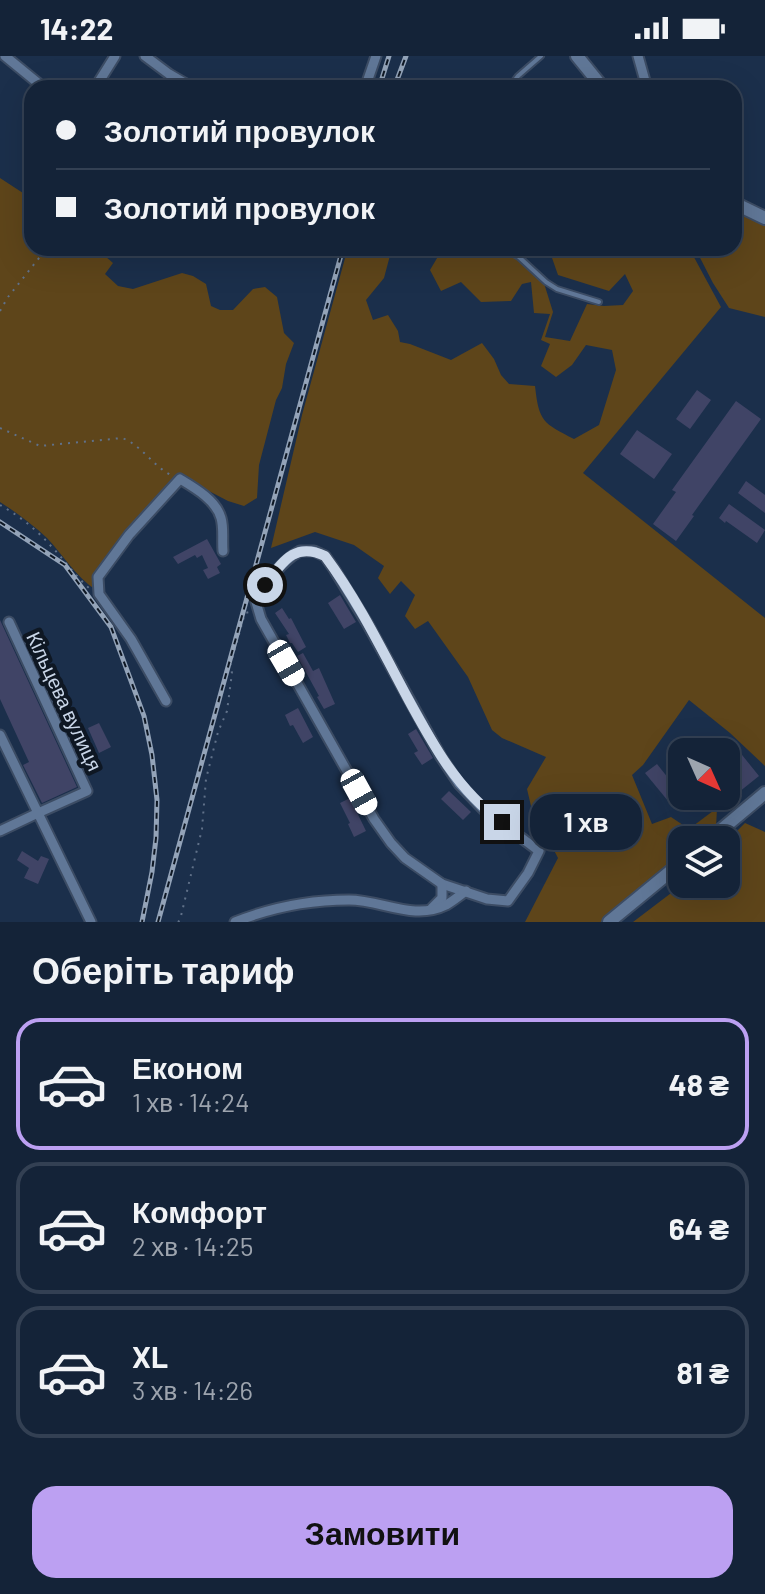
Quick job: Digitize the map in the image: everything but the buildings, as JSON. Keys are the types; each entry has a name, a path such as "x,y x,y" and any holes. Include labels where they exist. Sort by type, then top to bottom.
{"street":[{"path":"5,56 34,80"},
{"path":"100,80 115,56"},
{"path":"145,56 179,80"},
{"path":"368,80 376,56"},
{"path":"577,56 596,80"},
{"path":"638,56 645,80"},
{"path":"742,207 765,218"},
{"path":"166,701 131,639 99,594 98,577 129,535 180,479 201,491 216,507 222,521 223,551"},
{"path":"300,551 314,551 325,556 459,784 483,809 539,851 508,901 487,899 442,884 405,858 374,819 261,619 257,606 265,585 289,557 300,551"},
{"name":"Кільцева вулиця","path":"0,831 87,791 9,622"},
{"path":"0,735 91,922"},
{"path":"726,826 765,793"},
{"path":"609,922 668,874"},
{"path":"426,912 442,898 442,884"},
{"path":"235,922 289,906 350,900 426,912 446,905 466,891"}],"lane":[{"path":"515,80 541,56"},
{"path":"517,256 557,289 599,302"}],"path":[{"path":"0,311 41,256"},
{"path":"0,428 40,446 122,438 132,441 157,466 180,479"},
{"path":"0,505 49,543 78,578 99,594"},
{"path":"178,922 202,829 206,779 218,732 227,711 232,673 230,666 245,613 257,606"}],"shaded area":[{"path":"0,178 24,192 24,256 105,256 113,263 105,274 118,286 133,289 182,273 193,276 206,284 211,306 220,310 233,310 253,289 265,287 277,297 284,333 294,343 259,465 257,498 244,506 180,476 121,539 96,590 47,538 0,502"},
{"path":"742,213 765,224 765,317 729,308 699,256 742,256"},
{"path":"346,256 390,256 384,278 366,300 373,320 388,315 398,331 400,342 451,360 482,343 509,384 535,386 538,407 544,420 574,439 599,425 616,370 612,350 586,345 572,365 556,377 541,366 550,344 541,340 550,314 534,313 531,282 522,284 511,301 481,302 461,282 441,291 430,270 438,256 519,257 543,280 553,312 545,337 570,341 587,304 623,305 633,291 625,274 609,291 558,275 551,256 693,256 721,307 583,473 765,618 765,766 740,742 740,738 735,738 689,700 643,765 632,775 652,824 671,817 684,826 668,826 668,867 601,922 525,922 558,858 531,806 527,789 546,757 502,738 492,730 468,677 428,621 415,629 405,616 415,595 401,581 390,594 378,578 384,566 354,545 315,532 271,548 302,415"},
{"path":"714,810 717,810 716,826 693,826"},
{"path":"745,823 765,832 765,922 633,922 668,895 668,898 740,898 740,828"}],"railway":[{"path":"382,80 389,56"},
{"path":"397,80 406,56"},
{"path":"158,922 341,256"},
{"path":"0,522 65,565 111,627 144,716 157,800 152,872 142,922"}],"route":[{"path":"265,585 289,557 300,551 314,551 325,556 367,623 441,757 459,784 483,809 502,822"}]}
